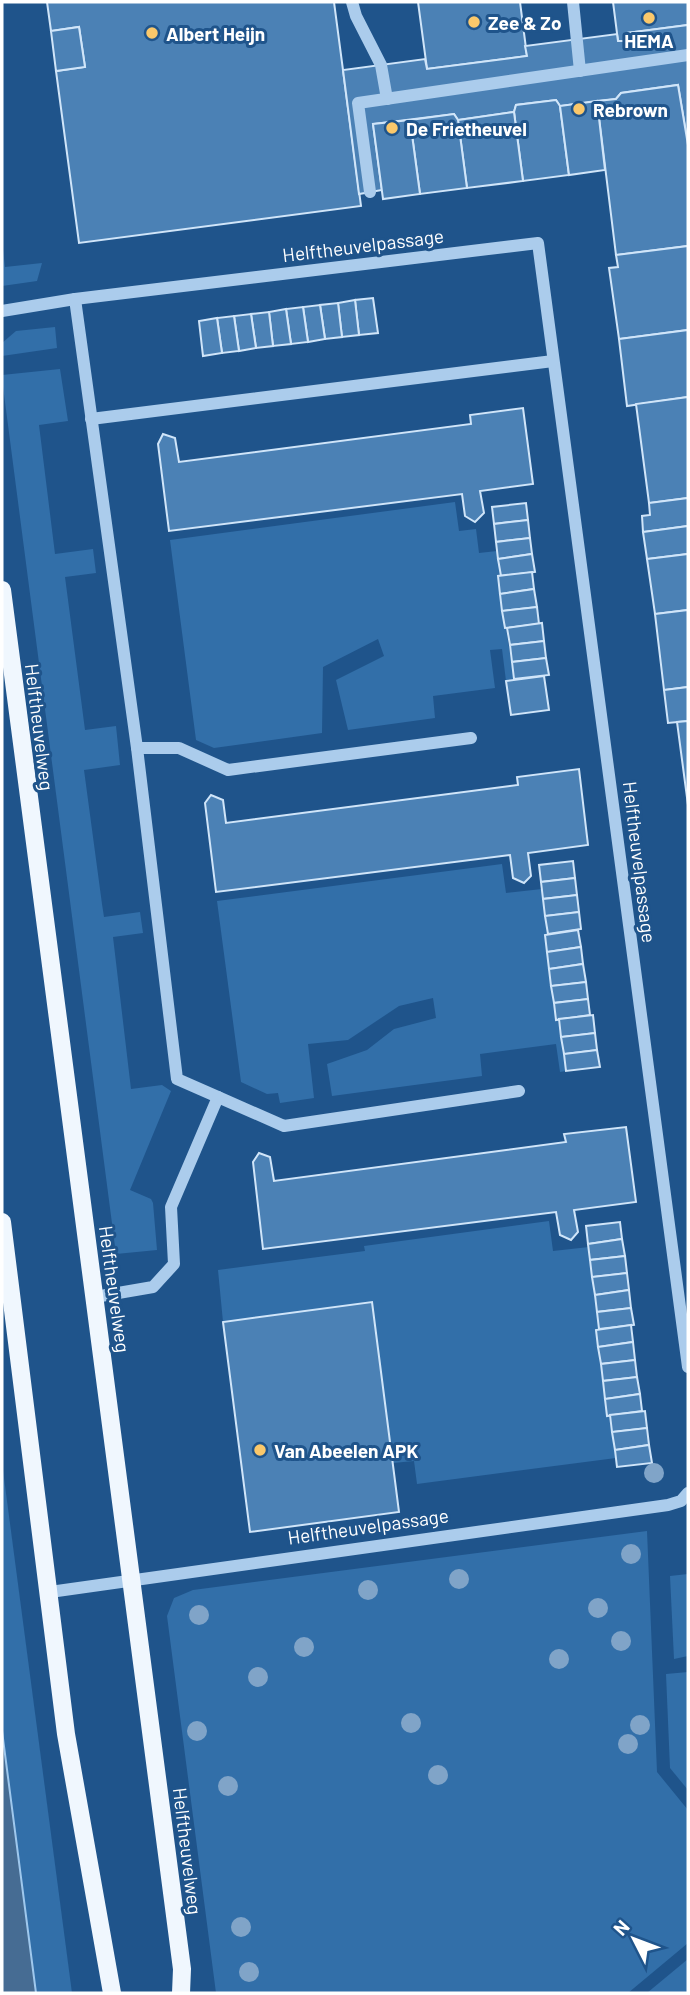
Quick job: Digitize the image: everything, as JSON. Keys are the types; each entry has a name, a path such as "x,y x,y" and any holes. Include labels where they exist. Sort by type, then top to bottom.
{"main road":[{"name":"Helftheuvelweg","path":"2,590 182,1969 181,1993"},
{"path":"2,1222 66,1734 112,1993"}],"street":[{"path":"352,2 356,16 381,65 387,99"},
{"path":"573,2 580,71"},
{"path":"370,192 358,103 688,55"},
{"name":"Helftheuvelpassage","path":"2,311 75,299 538,243 688,1367"},
{"path":"75,299 137,748 177,1079 284,1126 519,1091"},
{"path":"91,419 554,361"},
{"path":"137,748 179,748 228,770 471,738"},
{"path":"94,1297 153,1287 174,1264 171,1206 218,1097"},
{"name":"Helftheuvelpassage","path":"50,1591 668,1506 681,1501 688,1493"}],"shaded area":[{"path":"2,241 5,267 42,263 37,281 2,286"},
{"path":"55,327 57,348 2,356 2,343 16,331"},
{"path":"60,369 68,421 39,425 55,554 93,549 96,573 65,577 85,730 116,726 120,765 84,770 102,904 104,917 140,912 143,933 113,937 131,1089 162,1085 171,1091 130,1190 151,1199 153,1203 157,1250 116,1254 2,379 2,375"},
{"path":"455,502 459,531 476,529 479,553 497,551 501,576 498,577 514,679 506,681 502,649 490,650 495,688 433,696 435,718 348,730 336,680 384,656 378,639 323,667 322,733 214,748 196,740 170,540"},
{"path":"502,864 506,893 542,889 548,934 545,935 566,1071 560,1072 556,1044 480,1054 482,1076 332,1096 327,1064 367,1050 394,1029 436,1018 433,998 399,1006 348,1040 308,1044 314,1098 280,1103 278,1093 267,1094 241,1082 217,901"},
{"path":"549,1221 553,1251 589,1247 599,1329 596,1330 598,1347 616,1458 417,1484 414,1461 393,1463 372,1302 223,1322 218,1270 365,1251 364,1246"},
{"path":"2,1463 72,1993 35,1993 2,1737"},
{"path":"647,1531 657,1772 688,1810 688,1943 628,1993 216,1993 167,1616 174,1598 193,1590"},
{"path":"688,1574 688,1656 674,1659 670,1576"},
{"path":"688,1672 688,1790 670,1768 666,1674"},
{"path":"2,1731 36,1993 2,1993"},
{"path":"688,1959 688,1993 647,1993"}],"building":[{"path":"47,2 334,2 361,206 79,243 56,71 85,67 79,27 51,31"},
{"path":"418,2 520,2 527,56 427,69"},
{"path":"613,2 688,2 688,25 626,33 628,41 618,41"},
{"path":"688,25 688,145 678,85 621,93 616,99 560,106 556,100 516,105 514,112 458,120 454,114 373,124 382,190 359,194 343,70 425,59 427,69 527,56 525,46 617,34 618,41 628,41 626,33"},
{"path":"79,27 85,67 56,71 51,31"},
{"path":"678,85 688,145 688,246 616,255 597,101 616,99 621,93"},
{"path":"556,100 560,106 569,175 523,181 514,112 516,105"},
{"path":"597,101 605,170 569,175 560,106"},
{"path":"514,112 523,181 467,188 458,120"},
{"path":"454,114 458,120 467,188 420,194 410,120"},
{"path":"410,120 420,194 383,199 373,124"},
{"path":"688,246 688,330 619,339 609,268 618,267 616,255"},
{"path":"373,298 378,333 359,335 355,300"},
{"path":"355,300 359,335 342,337 338,303"},
{"path":"338,303 342,337 325,339 320,305"},
{"path":"320,305 325,339 308,342 303,307"},
{"path":"303,307 308,342 291,344 286,309"},
{"path":"286,309 291,344 273,346 269,312"},
{"path":"269,312 273,346 256,348 251,314"},
{"path":"251,314 256,348 239,351 234,316"},
{"path":"234,316 239,351 222,353 217,318"},
{"path":"217,318 222,353 203,356 199,321"},
{"path":"688,330 688,397 627,406 619,339"},
{"path":"688,397 688,498 649,503 636,404"},
{"path":"523,408 533,484 480,491 484,513 475,522 465,516 462,494 169,531 158,444 163,434 175,438 179,462 471,424 470,415"},
{"path":"688,498 688,526 643,532 642,516 650,515 649,503"},
{"path":"526,503 528,520 494,524 492,507"},
{"path":"528,520 530,538 496,542 494,524"},
{"path":"688,526 688,554 647,559 643,532"},
{"path":"530,538 532,554 498,559 496,542"},
{"path":"532,554 535,572 501,576 498,559"},
{"path":"688,554 688,610 655,614 647,559"},
{"path":"532,572 534,589 500,594 498,576"},
{"path":"534,589 537,607 502,611 500,594"},
{"path":"537,607 539,624 505,628 502,611"},
{"path":"688,610 688,687 664,690 655,614"},
{"path":"542,623 544,641 510,645 507,628"},
{"path":"544,641 546,658 512,662 510,645"},
{"path":"546,658 549,675 514,679 512,662"},
{"path":"544,676 549,710 511,715 506,681"},
{"path":"688,687 688,721 668,723 664,690"},
{"path":"688,721 688,805 677,722"},
{"path":"579,769 588,845 528,853 531,876 524,883 513,878 510,855 216,892 205,803 211,795 223,800 226,823 518,785 517,777"},
{"path":"573,861 575,878 541,882 539,865"},
{"path":"575,878 577,895 543,899 541,882"},
{"path":"577,895 579,912 545,916 543,899"},
{"path":"579,912 581,929 548,934 545,916"},
{"path":"578,930 581,947 547,952 545,935"},
{"path":"581,947 583,964 549,969 547,952"},
{"path":"583,964 586,982 551,986 549,969"},
{"path":"586,982 588,999 554,1003 551,986"},
{"path":"588,999 590,1015 556,1020 554,1003"},
{"path":"593,1015 595,1033 561,1037 559,1019"},
{"path":"595,1033 597,1050 564,1054 561,1037"},
{"path":"597,1050 600,1067 566,1071 564,1054"},
{"path":"626,1127 636,1202 574,1210 578,1232 571,1240 560,1235 556,1212 263,1249 253,1162 259,1153 270,1157 274,1181 566,1142 564,1134"},
{"path":"620,1222 622,1239 588,1244 586,1226"},
{"path":"622,1239 625,1256 590,1260 588,1244"},
{"path":"625,1256 627,1273 592,1277 590,1260"},
{"path":"627,1273 629,1290 595,1295 592,1277"},
{"path":"629,1290 631,1308 597,1312 595,1295"},
{"path":"372,1302 399,1512 250,1532 223,1322"},
{"path":"631,1308 634,1325 599,1329 597,1312"},
{"path":"631,1325 633,1342 598,1347 596,1330"},
{"path":"633,1342 635,1360 601,1364 598,1347"},
{"path":"635,1360 637,1377 603,1381 601,1364"},
{"path":"637,1377 640,1394 605,1399 603,1381"},
{"path":"640,1394 642,1411 607,1416 605,1399"},
{"path":"645,1411 647,1428 612,1432 610,1415"},
{"path":"647,1428 649,1445 615,1450 612,1432"},
{"path":"649,1445 652,1463 617,1467 615,1450"}],"place":[{"name":"HEMA","path":"649,18"},
{"name":"Zee & Zo","path":"474,22"},
{"name":"Albert Heijn","path":"152,33"},
{"name":"Rebrown","path":"579,109"},
{"name":"De Frietheuvel","path":"392,128"},
{"name":"Van Abeelen APK","path":"260,1450"}]}
